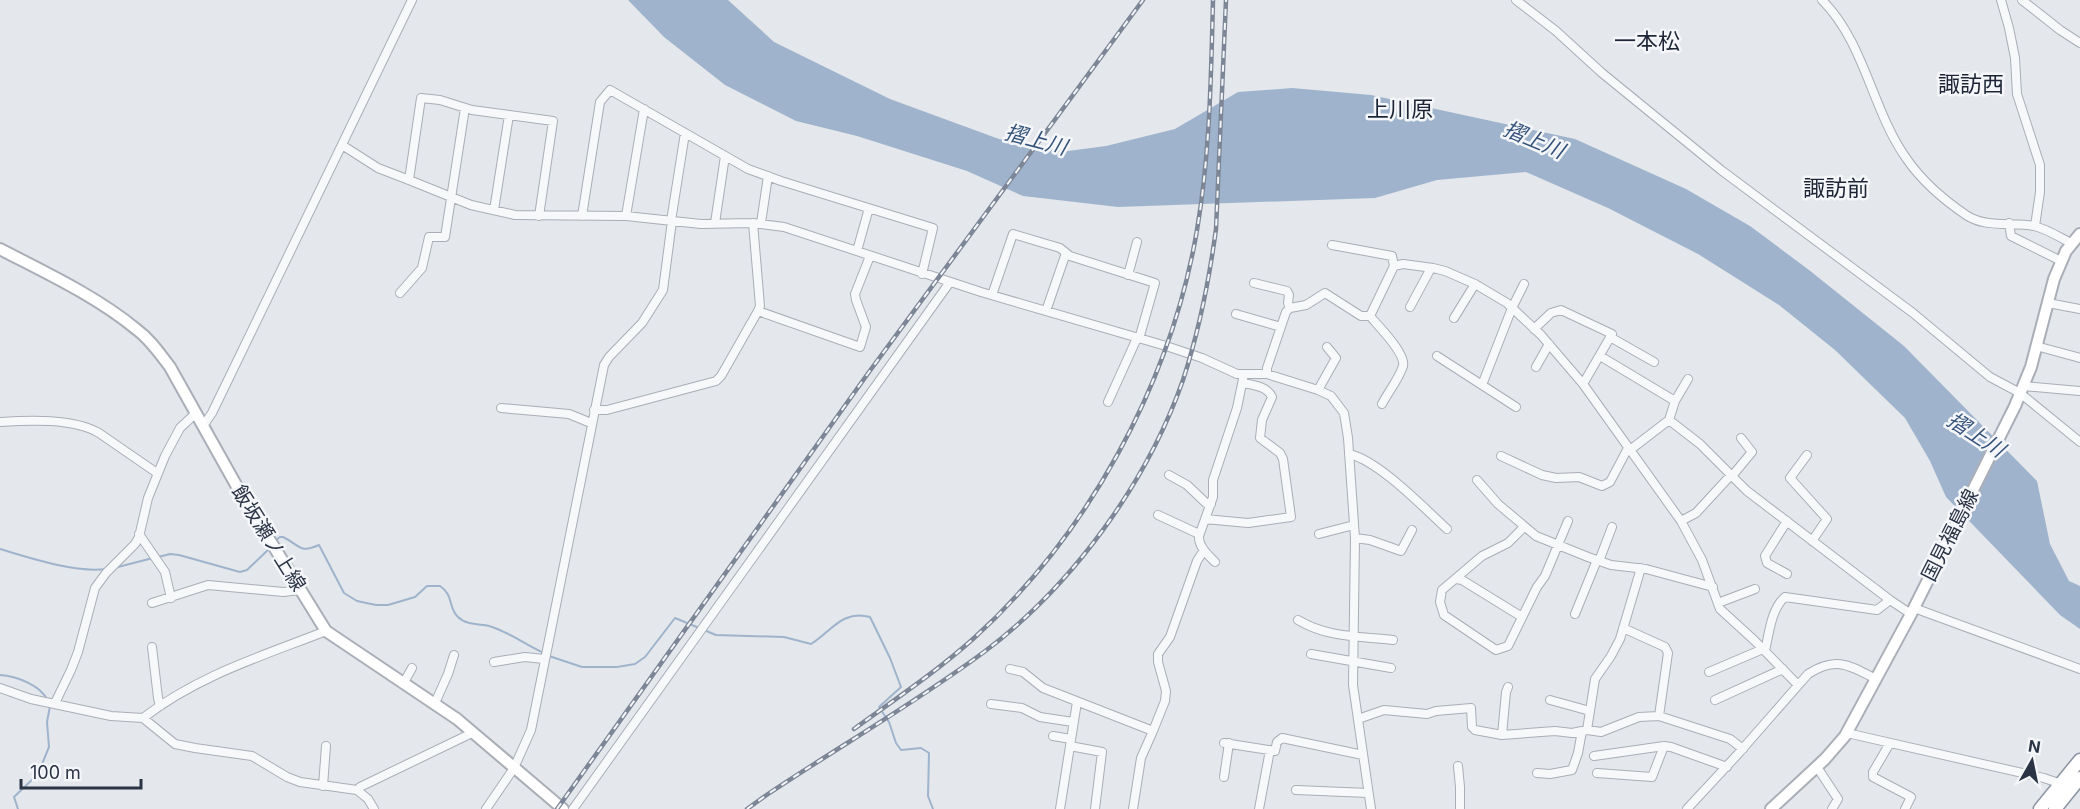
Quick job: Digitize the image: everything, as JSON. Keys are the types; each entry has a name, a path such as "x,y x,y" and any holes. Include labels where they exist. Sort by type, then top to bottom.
{"highway":[{"path":"2055,809 2080,760"},
{"path":"2040,809 2080,778"}],"main road":[{"name":"国見福島線","path":"1771,809 1817,767 1847,733 1912,611 2015,406 2031,367 2061,261 2071,243 2080,234"},
{"name":"飯坂瀬ノ上線","path":"0,249 113,311 138,330 157,349 170,367 240,492 326,631 435,703 564,809"}],"street":[{"path":"203,426 212,413 412,0"},
{"path":"1516,0 1721,170 1913,312 1990,377 2022,390 2080,441"},
{"path":"1822,0 1844,29 1897,145 1916,171 1937,192 1967,216 1985,222 2035,226 2071,243"},
{"path":"2001,0 2015,58 2018,94 2040,165 2040,192 2035,226"},
{"path":"2022,0 2080,43"},
{"path":"582,216 600,102 610,90 748,169 933,228 922,274"},
{"path":"409,180 422,98 440,100 465,108 553,122 539,216"},
{"path":"400,293 422,268 427,240 430,236 445,237 465,108"},
{"path":"626,216 644,109"},
{"path":"494,210 509,115"},
{"path":"486,809 514,768 531,730 604,365 642,323 663,290 685,133"},
{"path":"342,145 378,168 451,197 515,215 626,216 715,224 757,223 784,226 922,274 1202,358 1270,392 1272,397 1262,420 1260,438 1281,453 1291,517 1248,523 1205,519"},
{"path":"715,224 725,156"},
{"path":"594,410 607,410 716,381 721,376 760,306 757,223 768,176"},
{"path":"856,251 868,208"},
{"path":"2008,224 2011,236 2061,261"},
{"path":"992,295 1013,234 1060,248 1070,256 1155,283 1138,339 1108,402"},
{"path":"1128,275 1137,242"},
{"path":"1332,245 1392,256 1394,266 1370,316"},
{"path":"1046,311 1066,253"},
{"path":"758,311 860,348 866,327 855,294 870,256"},
{"path":"1394,266 1403,264 1445,271 1475,284 1512,308 1549,344 1583,384 1681,521 1702,560 1720,609 1798,685"},
{"path":"1410,307 1431,268"},
{"path":"573,809 950,282"},
{"path":"1254,283 1287,291 1290,308"},
{"path":"1454,318 1475,284"},
{"path":"1482,385 1512,308 1524,284"},
{"path":"1267,374 1286,312 1290,308 1306,305 1325,293 1361,316 1370,316"},
{"path":"2048,303 2080,309"},
{"path":"1534,329 1551,313 1561,310 1612,334 1583,384"},
{"path":"1236,314 1281,327"},
{"path":"1370,316 1403,359 1401,370 1382,404"},
{"path":"1610,337 1654,362"},
{"path":"1536,367 1549,344"},
{"path":"1318,390 1336,358 1327,346"},
{"path":"2036,346 2080,358"},
{"path":"1437,356 1516,407"},
{"path":"1600,356 1675,401"},
{"path":"1244,379 1267,374 1318,390 1331,396 1344,412 1355,538 1353,685 1371,809"},
{"path":"1215,562 1198,540 1213,497 1213,480 1237,408 1244,379"},
{"path":"1501,456 1542,475 1556,478 1579,477 1602,486 1610,482 1629,449 1669,420 1675,401 1688,379"},
{"path":"2022,390 2080,391"},
{"path":"501,408 569,414 591,423"},
{"path":"50,702 71,670 95,588 106,573 135,544 140,534 148,498 176,434 196,413"},
{"path":"0,422 47,420 88,428 158,473"},
{"path":"1669,420 1700,444 1747,491 1890,600 1912,611 2080,669"},
{"path":"1681,521 1696,513 1752,452 1741,438"},
{"path":"1349,454 1356,455 1379,469 1447,529"},
{"path":"1807,455 1790,478 1827,519 1812,541"},
{"path":"1169,475 1186,485 1206,503 1211,504"},
{"path":"1477,480 1498,504 1536,536 1611,565 1641,568 1713,587"},
{"path":"1158,515 1199,534"},
{"path":"1524,527 1508,543 1482,556 1442,590 1440,603 1443,615 1496,650 1508,646 1537,587 1545,576 1568,521"},
{"path":"1786,574 1767,562 1766,556 1787,521"},
{"path":"1319,534 1354,525"},
{"path":"1575,614 1612,527"},
{"path":"1355,538 1370,540 1401,550 1412,530"},
{"path":"140,534 165,572 171,598"},
{"path":"1133,809 1141,758 1165,701 1166,692 1158,654 1170,637 1197,561 1204,550"},
{"path":"1537,773 1550,774 1572,770 1590,711 1597,674 1611,656 1623,628 1641,568"},
{"path":"1456,579 1462,580 1522,617"},
{"path":"152,603 208,585 283,592 301,590"},
{"path":"1718,603 1755,589"},
{"path":"1764,650 1774,616 1785,597 1877,610 1890,600"},
{"path":"1298,620 1313,629 1354,638 1393,640"},
{"path":"1623,628 1665,647 1668,653 1659,716"},
{"path":"143,718 160,706 246,660 326,631"},
{"path":"152,647 160,706"},
{"path":"1709,672 1764,650"},
{"path":"1311,654 1391,668"},
{"path":"435,703 454,655"},
{"path":"494,662 525,657 544,659"},
{"path":"1688,809 1808,674 1829,664 1844,664 1876,679"},
{"path":"403,684 412,668"},
{"path":"1010,669 1023,672 1043,688 1153,731"},
{"path":"1715,700 1783,669"},
{"path":"1502,735 1508,687"},
{"path":"0,688 31,699 111,716 143,718 175,744 252,756 300,782 357,790 368,799 374,809"},
{"path":"1550,700 1590,711"},
{"path":"1060,809 1077,702"},
{"path":"991,704 1022,708 1040,717 1073,723"},
{"path":"1358,719 1384,710 1427,714 1471,708 1472,727 1475,730 1502,735 1555,731 1601,732 1639,717 1659,716 1730,739 1743,749"},
{"path":"357,790 472,733"},
{"path":"1847,733 2066,787"},
{"path":"1053,735 1102,752 1095,809"},
{"path":"1224,777 1227,743 1275,751 1277,742 1282,738 1363,755"},
{"path":"1890,743 1873,772 1873,777 1911,797 1905,809"},
{"path":"322,786 326,746"},
{"path":"1594,756 1664,746 1727,767"},
{"path":"1597,773 1652,777 1664,746"},
{"path":"1259,809 1270,750"},
{"path":"1458,766 1460,809"},
{"path":"1817,767 1838,799 1832,809"},
{"path":"1296,790 1368,793"}],"water":[{"name":"摺上川","path":"628,0 728,0 774,42 890,99 999,139 1068,151 1106,146 1175,129 1238,92 1292,88 1371,95 1575,139 1686,189 1750,226 1904,346 2037,481 2050,544 2069,581 2080,586 2080,629 2060,615 1946,497 1930,461 1905,418 1835,350 1779,305 1698,254 1608,208 1526,172 1437,180 1375,198 1118,207 1023,196 967,171 857,136 796,121 725,85 664,37"}],"waterway":[{"path":"275,541 283,537 303,549 319,545 344,593 357,601 388,605 415,597 427,586 440,586 447,593 453,610 461,620 495,628 544,653"},
{"path":"158,557 170,554 179,555 240,572 247,570 270,548"},
{"path":"0,549 67,567 106,569"},
{"path":"114,568 153,558"},
{"path":"549,656 582,667 617,667 635,664 645,657 675,618 716,635 784,637 811,644 844,619 860,615 870,617 901,687 879,707 889,722 896,743 901,750 921,748 929,753 928,796 933,809"},
{"path":"0,675 27,682 40,690 48,701"},
{"path":"18,809 14,797 38,774 49,747 47,722 50,706"}],"railway":[{"path":"557,809 869,372 1143,0"},
{"path":"854,729 915,686 959,651 1015,598 1053,553 1088,504 1118,453 1145,399 1167,344 1185,287 1197,230 1207,144 1213,0"},
{"path":"747,809 931,689 984,652 1016,626 1047,596 1103,530 1149,457 1168,419 1183,380 1207,287 1216,229 1226,0"}],"district":[{"name":"一本松","path":"1647,41"},
{"name":"諏訪西","path":"1971,84"},
{"name":"上川原","path":"1400,109"},
{"name":"諏訪前","path":"1836,188"}]}
